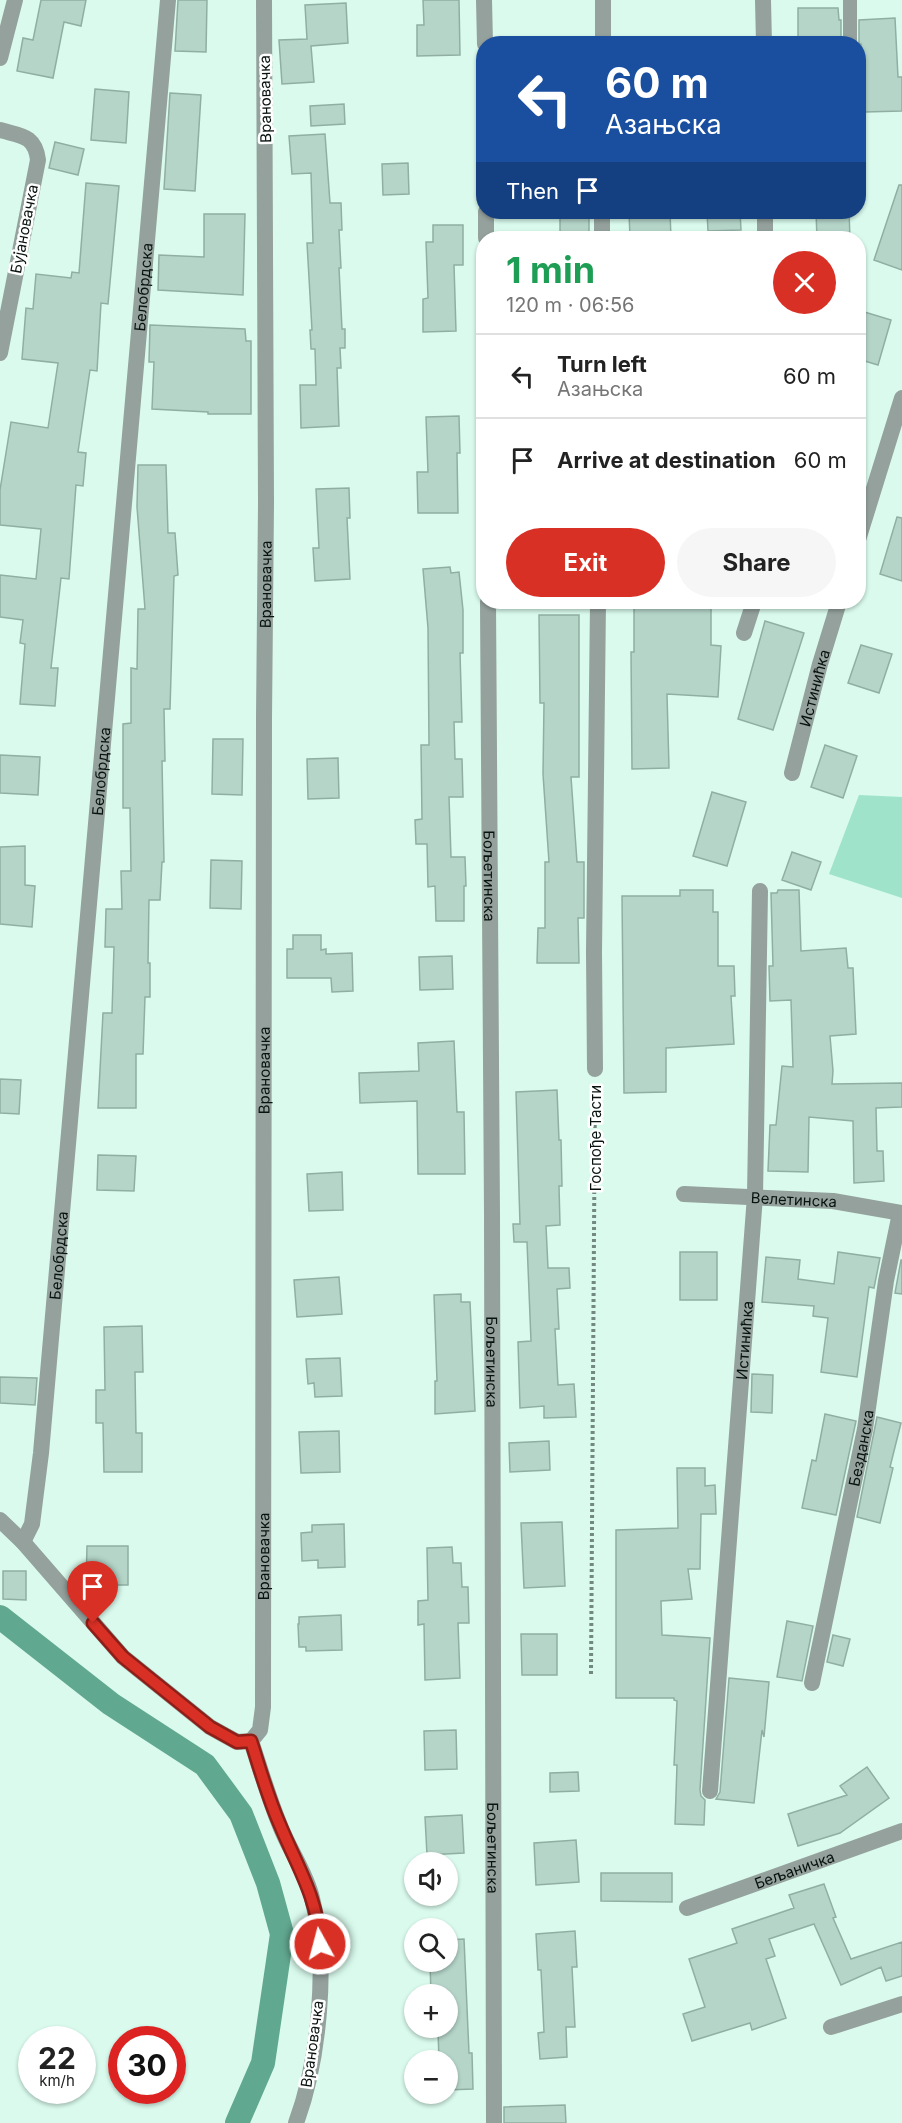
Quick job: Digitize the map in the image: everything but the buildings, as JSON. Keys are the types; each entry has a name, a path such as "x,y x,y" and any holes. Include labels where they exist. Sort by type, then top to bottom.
{"street":[{"path":"0,58 15,0"},
{"name":"Белобрдска","path":"23,1542 32,1524 41,1453 168,0"},
{"name":"Врановачка","path":"264,0 266,503 263,1707 260,1730 251,1741 279,1824 312,1895 319,1927 318,2022 309,2079 296,2123"},
{"path":"484,0 485,36"},
{"path":"603,0 603,36"},
{"path":"764,0 764,36"},
{"name":"Бујановачка","path":"0,130 30,139 36,148 38,160 0,352"},
{"path":"866,514 902,398"},
{"name":"Бољетинска","path":"488,609 494,2123"},
{"name":"Госпође Тасти","path":"595,1069 594,929 598,609"},
{"path":"744,633 752,609"},
{"name":"Истинићка","path":"792,773 837,609"},
{"name":"Истинићка","path":"710,1791 755,1196 760,891"},
{"name":"Велетинска","path":"684,1194 833,1201 901,1213"},
{"name":"Безданска","path":"812,1683 865,1429 886,1281 901,1213"},
{"path":"0,1520 23,1542 123,1657 210,1727 237,1742 251,1741"},
{"name":"Бељаничка","path":"687,1908 902,1831"},
{"path":"831,2027 902,2004"}],"lane":[{"path":"850,0 850,36"}],"path":[{"name":"Госпође Тасти","path":"591,1674 595,1069"}],"green space":[{"path":"859,795 902,797 902,898 829,874"}],"waterway":[{"path":"0,1617 111,1704 205,1765 241,1814 268,1883 282,1934 263,2063 237,2123"}],"route":[{"path":"93,1623 123,1657 210,1727 237,1742 251,1741 279,1824 312,1895 320,1944"}]}
